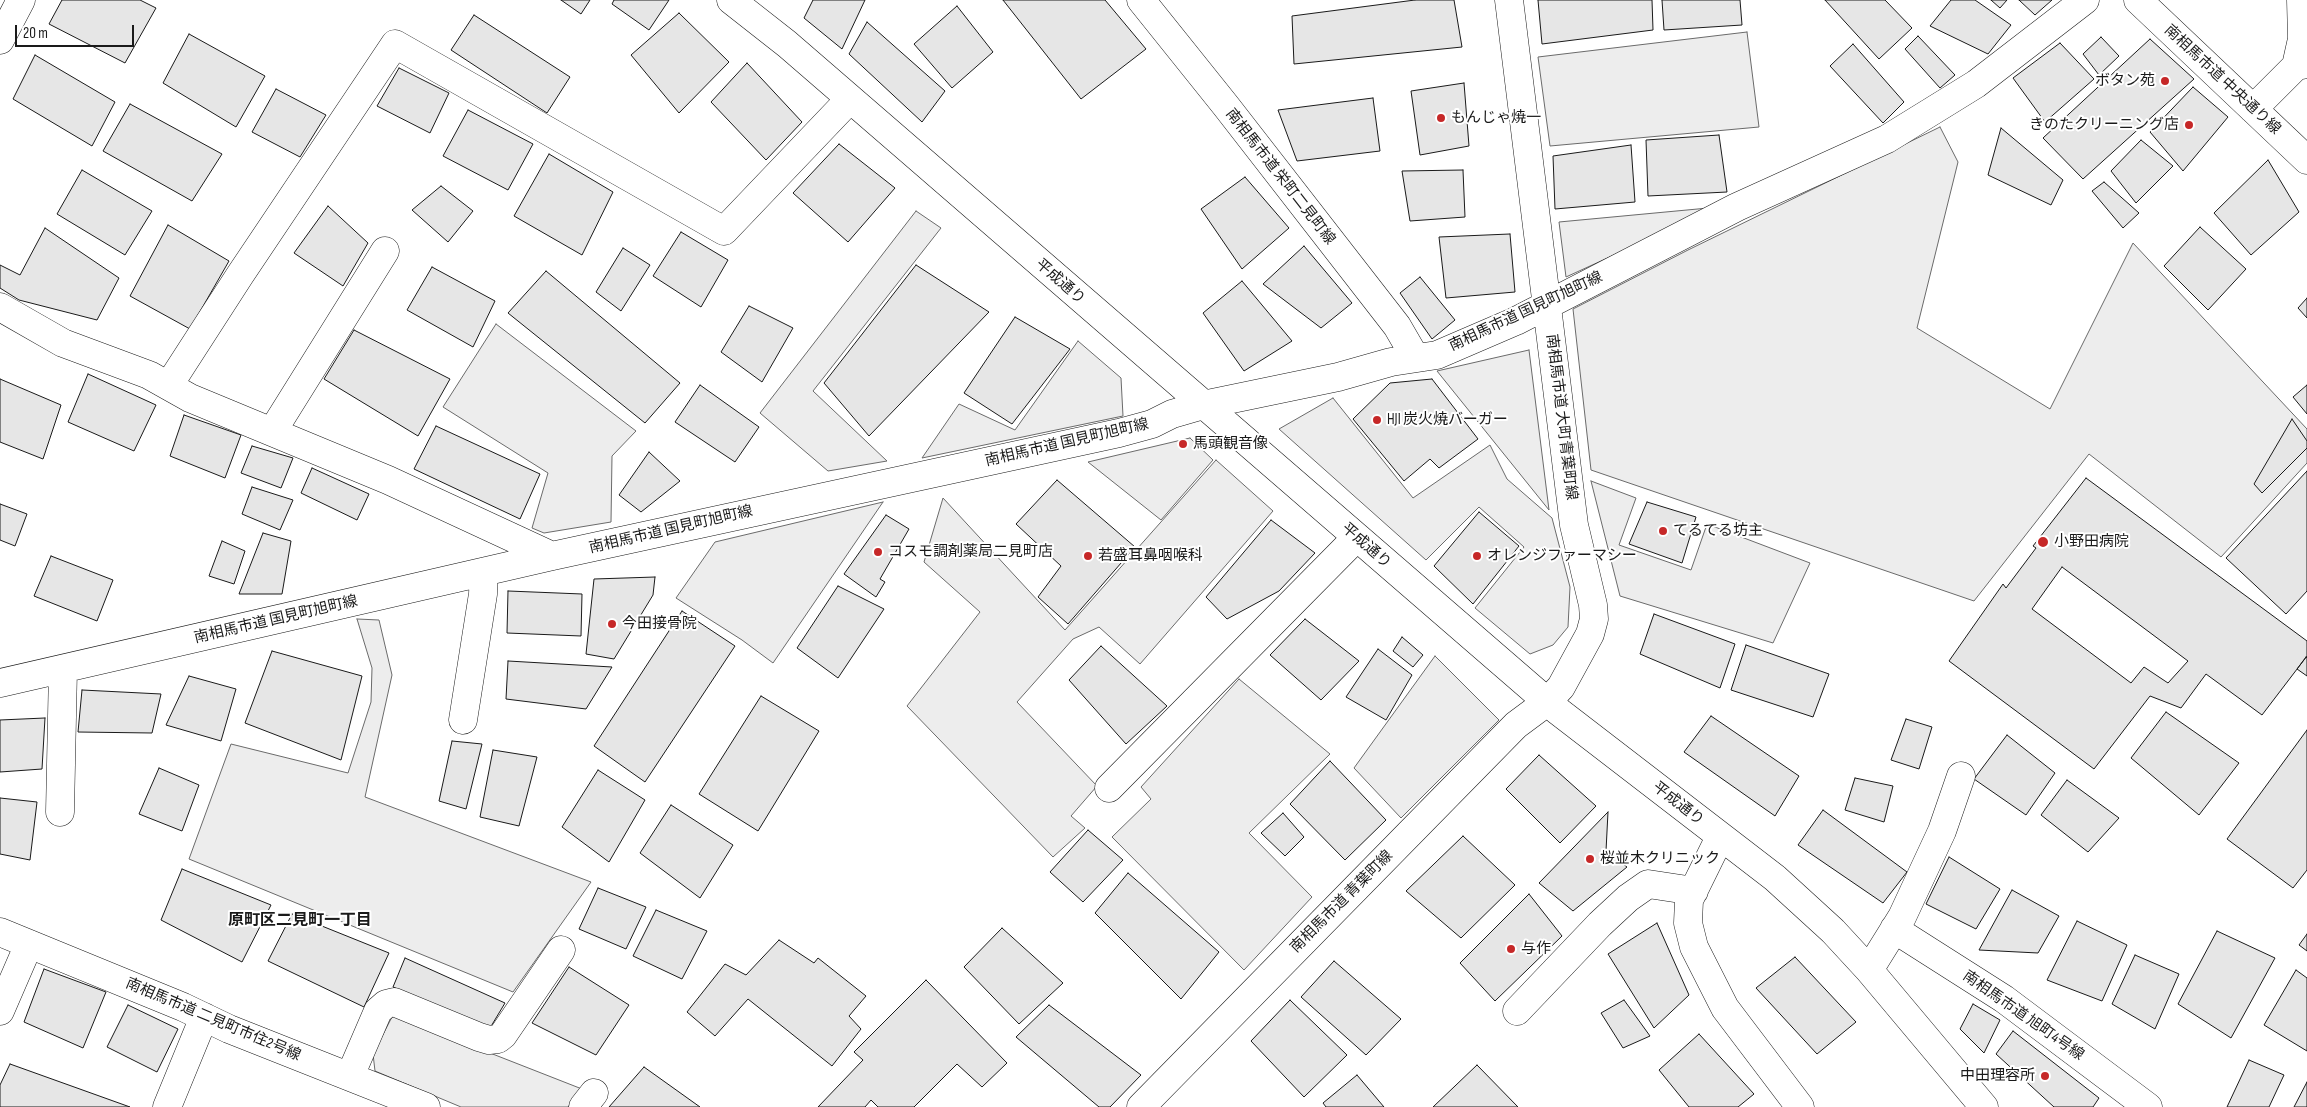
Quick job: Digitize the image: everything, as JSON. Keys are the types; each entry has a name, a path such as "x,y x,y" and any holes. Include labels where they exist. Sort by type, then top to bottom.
{"street":[{"name":"平成通り","path":"732,0 850,99 1547,702 1775,878 1833,931 1869,970 1984,1107"},
{"name":"南相馬市道 栄町二見町線","path":"1141,0 1397,326 1415,357"},
{"name":"南相馬市道 大町青葉町線","path":"1509,0 1574,525 1593,605 1594,620 1590,634 1571,671 1561,687 1547,702"},
{"name":"南相馬市道 国見町旭町線","path":"0,682 552,556 1119,433 1152,424 1172,414 1203,406 1338,377 1415,357 1437,355 1516,321 1737,207 1887,139 1976,84 2085,0"},
{"name":"南相馬市道 中央通り線","path":"2138,0 2307,160"},
{"path":"2252,109 2301,65 2301,0"},
{"path":"0,40 12,4"},
{"path":"169,385 240,275 395,44 724,231 850,99"},
{"path":"272,432 385,251"},
{"path":"0,308 63,343 169,385 190,398 388,480 552,556"},
{"path":"1109,788 1356,538"},
{"path":"463,720 483,594 484,572"},
{"path":"60,812 62,669"},
{"name":"南相馬市道 青葉町線","path":"1141,1107 1516,725 1547,702"},
{"path":"1869,970 1902,917 1942,831 1960,776"},
{"path":"1720,837 1689,900 1688,923 1694,947 1725,1008 1800,1107"},
{"path":"1517,1012 1600,924 1628,898 1648,884 1694,891"},
{"name":"南相馬市道 旭町4号線","path":"1894,929 2004,999 2148,1107"},
{"name":"南相馬市道 二見町市住2号線","path":"0,932 426,1107"},
{"path":"0,1011 29,944"},
{"path":"350,1076 378,1011 386,1004 394,1002 479,1037 489,1040 498,1038 503,1035 561,950"},
{"path":"167,1107 204,1017"}],"shaded area":[{"path":"1747,32 1759,127 1550,146 1538,57"},
{"name":"小野田病院","path":"1940,127 1958,162 1917,328 2050,409 2133,243 2307,429 2307,463 2221,557 2089,454 1974,601 1591,470 1573,309 1688,250"},
{"path":"1719,207 1566,277 1559,222"},
{"path":"916,211 941,228 813,391 887,461 828,471 760,413"},
{"path":"496,324 636,431 612,456 611,522 544,533 532,528 548,473 443,407"},
{"path":"1078,341 1121,378 1123,416 922,458 959,404 1015,430"},
{"path":"1529,350 1549,510 1437,371"},
{"path":"1333,398 1413,498 1490,445 1507,479 1552,518 1570,587 1568,627 1553,645 1530,654 1475,608 1524,547 1479,507 1426,560 1279,429"},
{"path":"1190,438 1213,460 1161,520 1088,462"},
{"path":"1216,460 1273,511 1140,664 1099,627 1073,639 1017,702 1097,786 1071,816 1085,828 1053,857 907,706 980,612 924,562 943,498 1065,630"},
{"path":"1591,481 1636,498 1619,545 1691,570 1707,524 1810,563 1773,643 1620,596"},
{"path":"883,502 773,663 742,640 676,598 715,542"},
{"path":"357,619 379,620 392,675 365,797 591,882 513,992 189,859 231,744 348,773 371,702 372,668"},
{"path":"1435,656 1499,720 1401,818 1354,768"},
{"path":"1239,679 1330,754 1249,833 1312,897 1244,970 1112,837 1151,799 1141,787"},
{"path":"393,1015 582,1089 568,1107 461,1107 375,1071 373,1054"}],"building":[{"path":"62,0 140,0 156,8 125,63 49,24"},
{"path":"561,0 590,0 581,14"},
{"path":"614,0 669,0 649,30 612,4"},
{"path":"813,0 865,0 842,49 804,18"},
{"path":"1003,0 1105,0 1146,49 1081,99"},
{"path":"1415,0 1454,0 1462,47 1294,64 1292,16"},
{"path":"1538,0 1652,0 1653,30 1542,44"},
{"path":"1662,0 1740,0 1742,25 1664,30"},
{"path":"1825,0 1885,0 1912,28 1879,59"},
{"path":"1951,0 1975,0 2011,25 1988,54 1930,26"},
{"path":"1991,0 2007,0 2000,8"},
{"path":"2019,0 2052,0 2035,15"},
{"path":"957,6 993,52 952,88 914,44"},
{"path":"679,13 729,62 679,113 631,55"},
{"path":"474,15 570,77 547,113 451,50"},
{"path":"867,22 945,91 922,122 849,54"},
{"path":"189,34 265,76 236,127 163,83"},
{"path":"1918,36 1955,75 1940,88 1905,49"},
{"path":"2101,37 2119,56 2099,75 2083,54"},
{"path":"2150,39 2194,79 2083,179 2043,138"},
{"path":"2060,43 2094,79 2045,122 2013,78"},
{"path":"1853,44 1904,102 1883,123 1830,66"},
{"path":"35,55 115,102 92,146 13,99"},
{"path":"747,63 802,122 766,160 711,102"},
{"path":"399,68 449,93 430,133 377,106"},
{"name":"もんじゃ焼一","path":"1464,83 1469,146 1420,155 1411,91"},
{"name":"きのたクリーニング店","path":"2193,87 2228,117 2183,171 2150,132"},
{"path":"276,89 326,115 300,157 252,132"},
{"path":"1373,98 1380,151 1297,161 1278,110"},
{"path":"130,104 222,154 192,201 103,151"},
{"path":"468,110 533,144 508,190 443,156"},
{"path":"2001,128 2063,180 2051,205 1988,175"},
{"path":"1719,135 1727,192 1648,196 1646,140"},
{"path":"2141,140 2173,166 2136,203 2111,171"},
{"path":"839,144 895,188 848,242 793,193"},
{"path":"1631,145 1635,202 1555,209 1553,156"},
{"path":"549,154 613,192 582,255 514,216"},
{"path":"2268,160 2299,212 2251,255 2214,213"},
{"path":"82,170 152,211 125,255 57,214"},
{"path":"1463,170 1465,217 1410,221 1402,171"},
{"path":"1245,177 1289,228 1242,269 1201,209"},
{"path":"2104,182 2139,213 2123,228 2092,191"},
{"path":"441,186 473,211 448,242 412,210"},
{"path":"328,206 368,243 343,286 294,253"},
{"path":"168,225 229,261 190,329 130,296"},
{"path":"2200,227 2246,269 2208,310 2164,266"},
{"path":"45,228 119,278 97,320 19,300 0,288 0,265 20,275"},
{"path":"681,232 728,260 701,307 653,276"},
{"path":"1510,234 1515,292 1446,298 1439,237"},
{"path":"1304,246 1352,303 1321,328 1263,284"},
{"path":"623,248 650,265 621,311 596,292"},
{"path":"916,265 989,312 869,436 824,383"},
{"path":"432,267 495,301 473,347 407,310"},
{"path":"546,271 680,383 645,423 508,313"},
{"path":"1420,277 1455,320 1432,339 1400,293"},
{"path":"1242,281 1292,341 1244,371 1203,313"},
{"path":"2307,298 2307,318 2298,308"},
{"path":"749,306 793,328 762,382 721,352"},
{"path":"1015,317 1070,349 1012,424 964,393"},
{"path":"354,330 450,379 418,436 324,379"},
{"path":"88,374 156,405 134,451 68,422"},
{"path":"0,379 61,405 43,459 0,442"},
{"path":"1432,379 1478,439 1439,468 1430,459 1404,481 1353,419 1390,383"},
{"path":"700,385 759,427 735,462 675,422"},
{"path":"2307,385 2307,414 2293,397"},
{"path":"184,415 241,435 225,478 170,456"},
{"path":"2292,419 2307,441 2307,448 2262,493 2254,484"},
{"path":"436,426 540,474 520,519 414,469"},
{"path":"252,446 293,458 281,488 241,473"},
{"path":"649,452 680,481 641,512 619,495"},
{"path":"312,468 369,494 357,520 301,493"},
{"path":"2307,471 2307,591 2286,614 2226,558"},
{"path":"2086,478 2307,641 2307,656 2262,715 2206,674 2181,708 2150,696 2094,769 1949,661 2003,584 2006,588 2036,548 2033,546","holes":["2062,567 2188,661 2168,683 2144,667 2131,683 2032,609"]},
{"name":"若盛耳鼻咽喉科","path":"1057,480 1135,547 1068,624 1038,597 1061,566 1016,524"},
{"path":"252,487 293,500 280,530 242,514"},
{"name":"てるてる坊主","path":"1647,502 1696,517 1682,563 1629,544"},
{"path":"0,504 27,514 15,546 0,540"},
{"name":"オレンジファーマシー","path":"1479,512 1519,546 1473,604 1434,566"},
{"name":"コスモ調剤薬局二見町店","path":"886,515 909,529 880,579 885,582 876,597 844,574"},
{"path":"1271,520 1315,553 1279,591 1227,619 1206,597"},
{"path":"263,533 291,541 282,594 239,594"},
{"path":"222,541 245,551 234,584 209,576"},
{"path":"51,556 113,580 97,621 34,596"},
{"name":"今田接骨院","path":"655,577 653,595 614,659 586,654 594,579"},
{"path":"838,586 884,609 838,678 797,648"},
{"path":"508,591 582,594 581,636 507,633"},
{"path":"682,611 735,646 645,782 594,746"},
{"path":"1654,614 1735,644 1720,688 1640,654"},
{"path":"1305,619 1359,661 1321,700 1270,655"},
{"path":"1402,637 1423,655 1413,667 1393,651"},
{"path":"1746,645 1829,674 1813,717 1731,690"},
{"path":"1101,646 1167,706 1126,744 1069,680"},
{"path":"1378,649 1412,675 1386,720 1346,697"},
{"path":"272,651 362,676 341,760 245,723"},
{"path":"2307,658 2307,676 2297,669"},
{"path":"508,661 612,667 586,709 506,699"},
{"path":"189,676 236,689 221,741 166,725"},
{"path":"82,690 161,694 152,733 78,732"},
{"path":"761,696 819,731 758,831 699,794"},
{"path":"2166,712 2239,763 2199,815 2131,758"},
{"path":"1711,716 1799,776 1775,816 1684,752"},
{"path":"45,718 42,769 0,772 0,720"},
{"path":"1906,719 1932,727 1919,769 1891,760"},
{"path":"2307,730 2307,870 2293,888 2227,839"},
{"path":"2007,735 2055,773 2026,815 1974,779"},
{"path":"452,741 482,744 466,809 439,801"},
{"path":"493,750 537,757 519,826 480,817"},
{"path":"1539,755 1596,806 1560,843 1506,789"},
{"path":"1330,761 1386,820 1345,860 1290,804"},
{"path":"159,768 199,785 182,831 139,814"},
{"path":"598,770 645,800 609,862 562,827"},
{"path":"1855,778 1893,786 1884,822 1845,810"},
{"path":"2067,780 2119,818 2088,852 2041,815"},
{"path":"0,798 37,802 30,860 0,854"},
{"path":"671,805 733,845 700,898 640,853"},
{"path":"1823,810 1907,872 1883,903 1798,845"},
{"name":"桜並木クリニック","path":"1608,812 1606,851 1627,867 1573,911 1539,883"},
{"path":"1283,813 1304,837 1285,856 1261,833"},
{"path":"1088,830 1123,860 1083,902 1050,872"},
{"path":"1463,836 1515,885 1461,938 1406,891"},
{"path":"1949,857 2000,889 1976,929 1926,904"},
{"path":"182,869 271,905 242,962 161,920"},
{"path":"1128,873 1219,952 1181,999 1095,913"},
{"path":"598,888 646,907 626,949 579,929"},
{"path":"2012,890 2059,916 2038,953 1979,950"},
{"name":"与作","path":"1529,894 1562,936 1495,1001 1460,963"},
{"path":"656,910 707,931 682,979 633,956"},
{"path":"292,914 389,953 364,1007 268,961"},
{"path":"2077,921 2127,945 2102,1001 2047,980"},
{"path":"1657,923 1689,995 1654,1028 1608,954"},
{"path":"1002,928 1063,983 1019,1024 964,967"},
{"path":"2217,931 2275,958 2231,1038 2178,1004"},
{"path":"2307,934 2307,951 2299,945"},
{"path":"779,940 814,963 818,958 866,996 849,1016 861,1029 832,1066 748,999 715,1036 687,1012 725,964 746,975"},
{"path":"2135,955 2179,974 2155,1029 2112,1004"},
{"path":"1795,957 1856,1022 1817,1054 1756,988"},
{"path":"405,958 505,1003 490,1028 393,987"},
{"path":"1334,961 1401,1019 1366,1055 1301,997"},
{"path":"569,967 629,1005 596,1055 532,1023"},
{"path":"44,969 106,992 83,1048 24,1022"},
{"path":"2296,970 2307,978 2307,1051 2264,1025"},
{"path":"926,980 1007,1063 982,1087 957,1064 914,1107 878,1107 871,1100 865,1107 818,1107 863,1060 854,1052"},
{"path":"1290,1000 1347,1055 1304,1097 1251,1041"},
{"path":"1624,1000 1650,1036 1623,1048 1601,1013"},
{"path":"1973,1004 2000,1020 1984,1053 1960,1029"},
{"path":"128,1005 178,1029 157,1072 107,1047"},
{"path":"1049,1005 1141,1075 1110,1107 1099,1107 1016,1037"},
{"name":"中田理容所","path":"2013,1031 2099,1098 2093,1107 2054,1107 1996,1054"},
{"path":"1699,1034 1754,1094 1738,1107 1689,1107 1659,1070"},
{"path":"2249,1060 2284,1075 2269,1107 2227,1107"},
{"path":"10,1064 130,1107 0,1107 0,1085"},
{"path":"1477,1065 1518,1107 1433,1107"},
{"path":"644,1067 700,1107 609,1107"},
{"path":"1357,1075 1384,1107 1326,1107 1323,1103"},
{"path":"2307,1082 2307,1107 2294,1107"}],"place":[{"name":"ボタン苑","path":"2165,81"},
{"name":"もんじゃ焼一","path":"1441,118"},
{"name":"きのたクリーニング店","path":"2189,125"},
{"name":"HJI 炭火焼バーガー","path":"1377,420"},
{"name":"馬頭観音像","path":"1183,444"},
{"name":"てるてる坊主","path":"1663,531"},
{"name":"小野田病院","path":"2043,542"},
{"name":"コスモ調剤薬局二見町店","path":"878,552"},
{"name":"若盛耳鼻咽喉科","path":"1088,556"},
{"name":"オレンジファーマシー","path":"1477,556"},
{"name":"今田接骨院","path":"612,624"},
{"name":"桜並木クリニック","path":"1590,859"},
{"name":"与作","path":"1511,949"},
{"name":"中田理容所","path":"2045,1076"}],"district":[{"name":"原町区二見町一丁目","path":"300,921"}]}
